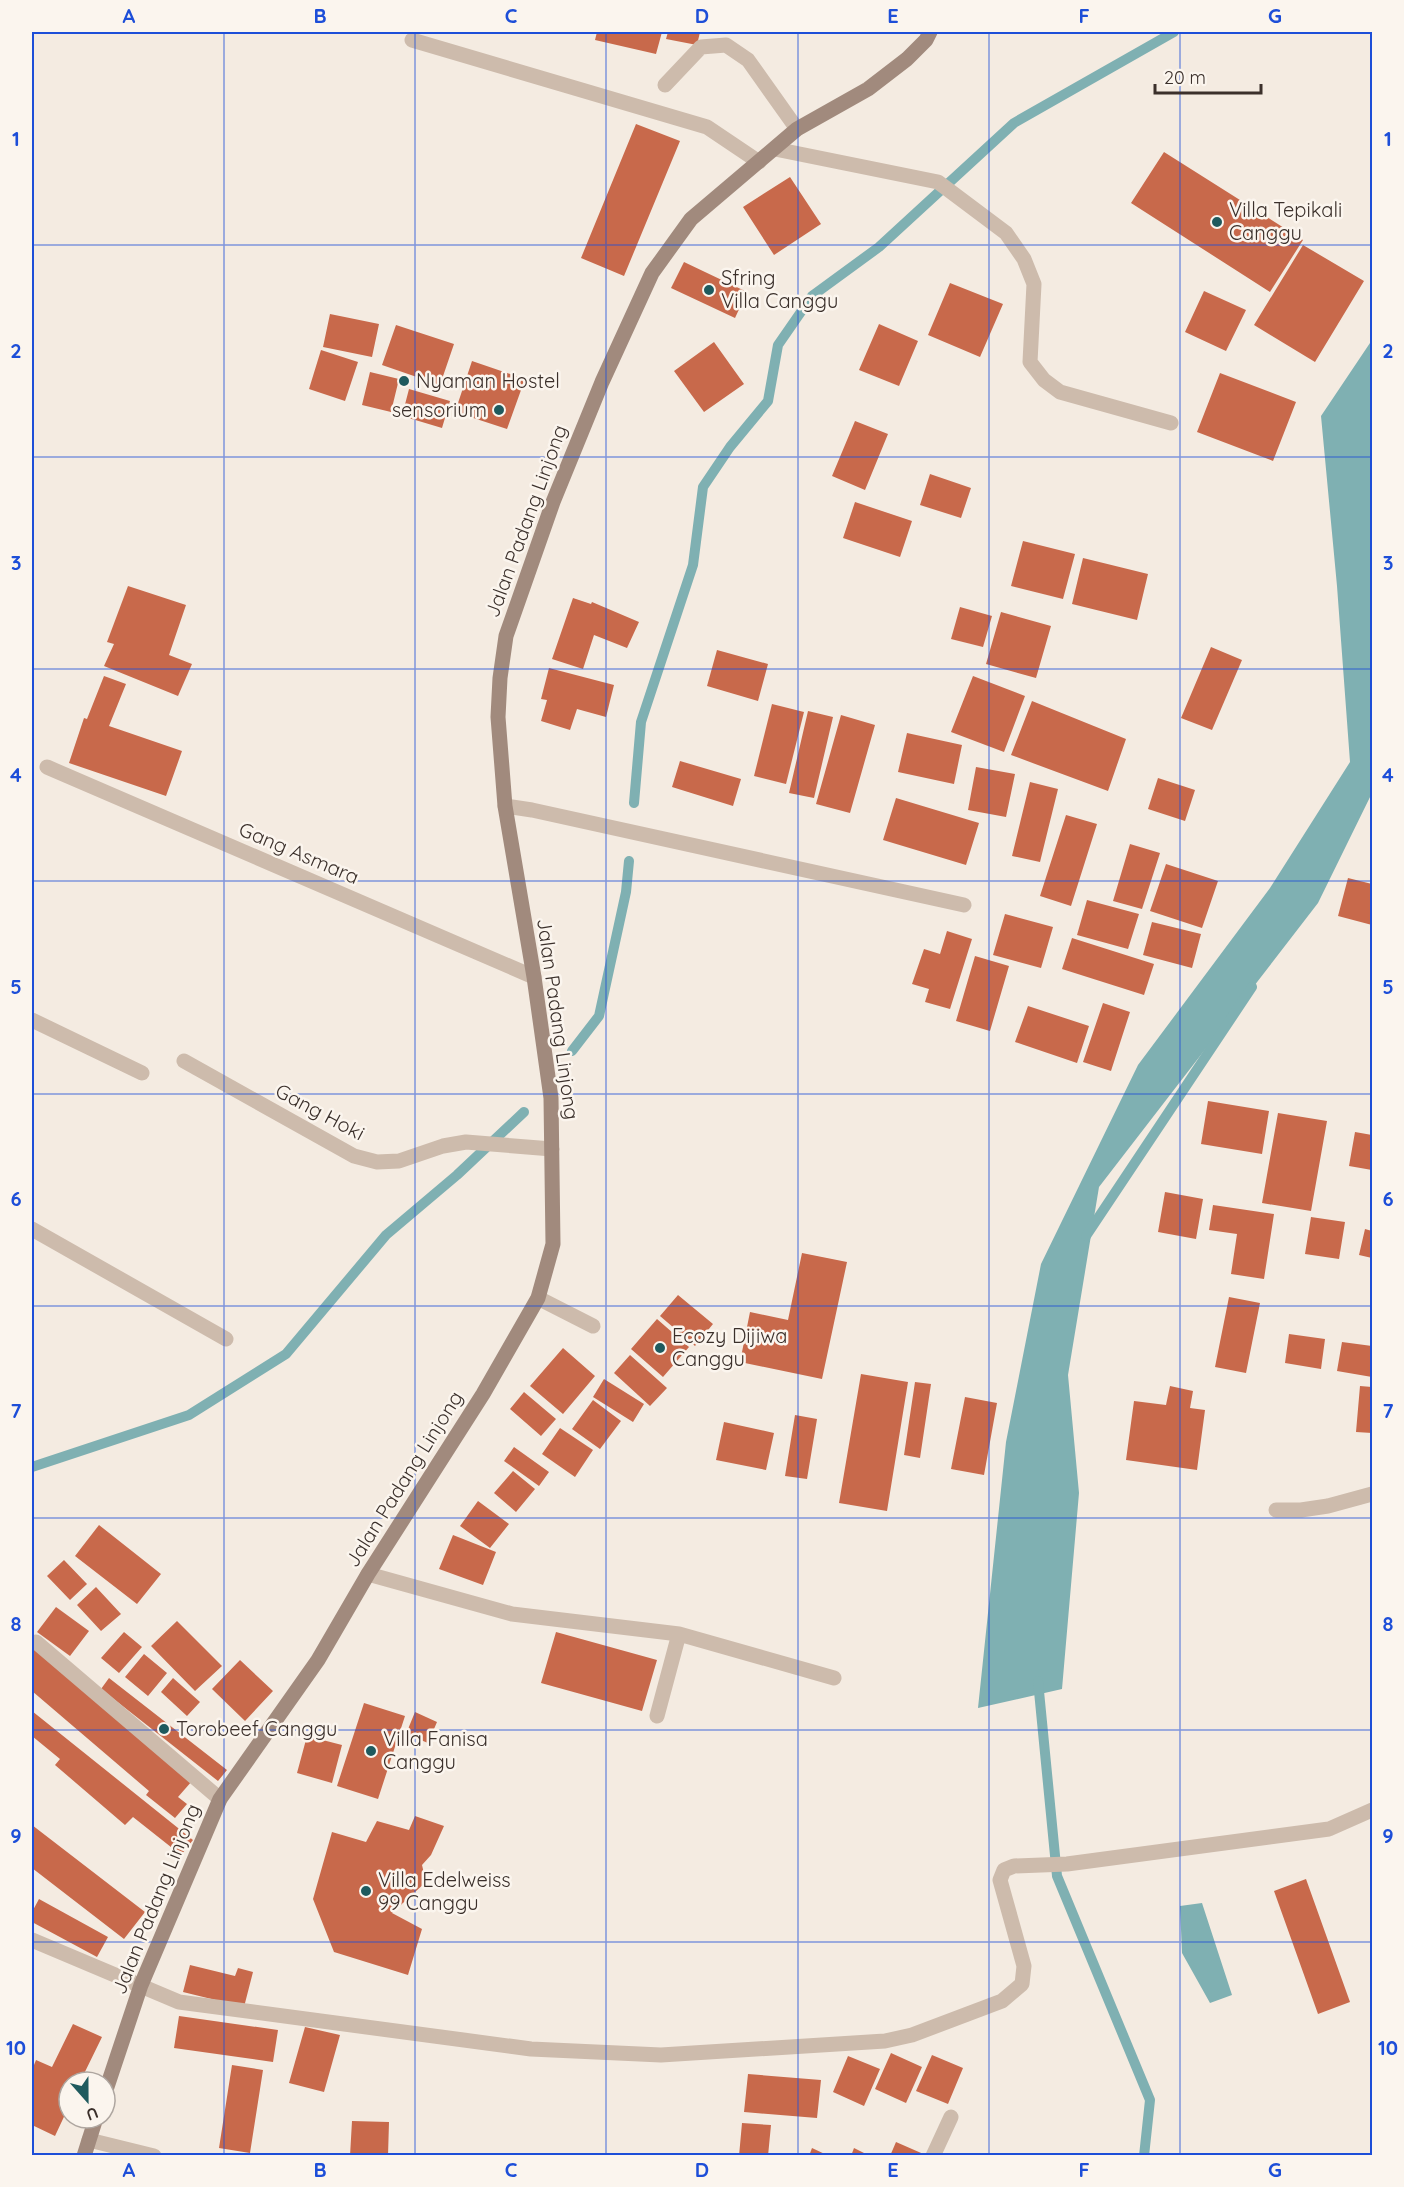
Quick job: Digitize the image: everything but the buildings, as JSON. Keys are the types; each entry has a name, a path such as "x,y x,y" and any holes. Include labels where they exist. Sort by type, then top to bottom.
{"street":[{"name":"Jalan Padang Linjong","path":"112,2070 141,1985 220,1799 318,1660 368,1574 483,1394 538,1298 553,1244 551,1098 534,977 505,806 498,717 500,678 506,636 553,502 602,382 652,273 691,219 797,129 868,89 907,59 926,40 930,32"},
{"path":"412,40 707,127 759,162"},
{"path":"665,85 701,47 726,45 748,60 797,129"},
{"path":"775,149 938,182 1006,233 1024,259 1034,284 1030,362 1044,380 1060,392 1171,423"},
{"name":"Gang Asmara","path":"47,767 534,977"},
{"path":"505,806 964,905"},
{"path":"32,1020 142,1073"},
{"name":"Gang Hoki","path":"184,1061 354,1156 377,1162 399,1161 443,1146 466,1142 552,1149"},
{"path":"32,1229 226,1339"},
{"path":"538,1298 593,1326"},
{"path":"1276,1510 1301,1510 1328,1506 1372,1494"},
{"path":"368,1574 512,1614 680,1634 834,1678"},
{"path":"657,1716 680,1634"},
{"path":"36,1642 220,1799"},
{"path":"32,1940 179,2002 531,2049 661,2055 885,2041 912,2035 1002,2001 1022,1984 1024,1965 1000,1880 1004,1870 1014,1866 1068,1864 1329,1828 1372,1810"},
{"path":"933,2156 951,2117"},
{"path":"84,2156 92,2130"},
{"path":"89,2140 154,2156"}],"water":[{"path":"1372,340 1372,793 1318,903 1099,1187 1068,1375 1079,1493 1062,1689 978,1708 1006,1442 1041,1264 1138,1065 1270,888 1350,762 1321,416"},
{"path":"1202,1903 1232,1995 1210,2003 1182,1953 1180,1906"}],"waterway":[{"path":"634,803 641,722 693,565 703,487 730,447 768,401 778,345 812,296 879,247 1014,123 1174,32"},
{"path":"572,1051 599,1016 626,892 629,861"},
{"path":"1086,1236 1252,987"},
{"path":"32,1467 189,1415 286,1354 386,1235 457,1175 524,1112"},
{"path":"1038,1681 1057,1876 1150,2100 1144,2156"}],"place":[{"name":"Villa Tepikali Canggu","path":"1217,222"},
{"name":"Sfring Villa Canggu","path":"709,290"},
{"name":"Nyaman Hostel","path":"404,381"},
{"name":"sensorium","path":"499,410"},
{"name":"Ecozy Dijiwa Canggu","path":"660,1348"},
{"name":"Torobeef Canggu","path":"164,1729"},
{"name":"Villa Fanisa Canggu","path":"371,1751"},
{"name":"Villa Edelweiss 99 Canggu","path":"366,1891"}]}
